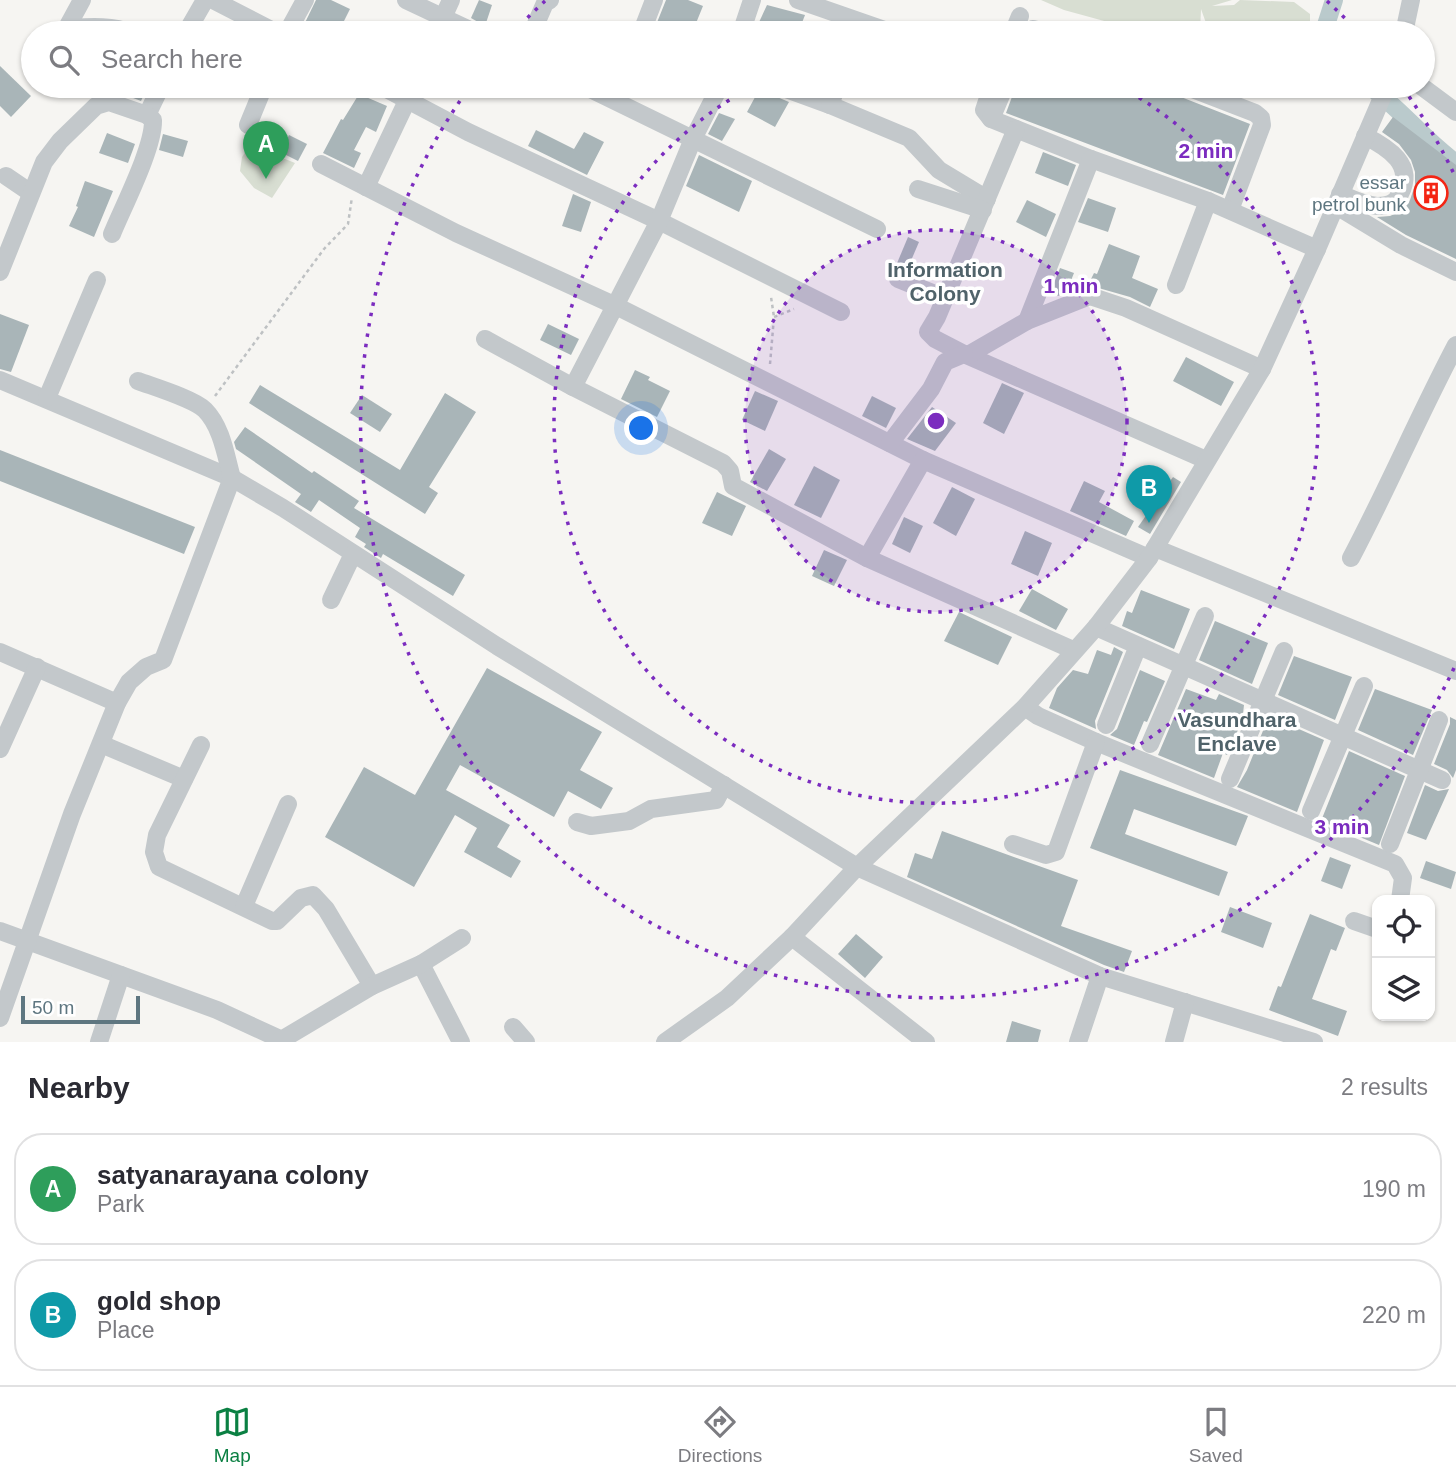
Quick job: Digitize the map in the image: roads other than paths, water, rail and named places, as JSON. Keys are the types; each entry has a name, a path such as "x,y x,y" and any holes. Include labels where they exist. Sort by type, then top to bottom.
{"street":[{"path":"71,21 82,0"},
{"path":"193,21 205,0"},
{"path":"213,0 254,21"},
{"path":"294,21 305,0"},
{"path":"406,0 435,21"},
{"path":"442,21 451,0"},
{"path":"538,21 545,3 550,0"},
{"path":"646,21 654,0"},
{"path":"745,21 752,0"},
{"path":"798,0 843,21"},
{"path":"1407,21 1411,0"},
{"path":"1018,21 1020,16"},
{"path":"1435,96 1456,112"},
{"path":"147,115 155,98"},
{"path":"248,124 259,98"},
{"path":"360,184 408,98"},
{"path":"418,98 468,132 659,221 841,312"},
{"path":"609,98 877,229"},
{"path":"573,387 659,221 693,139 714,98"},
{"path":"811,98 909,138 939,170 985,205"},
{"path":"830,105 833,98"},
{"path":"988,98 984,110 991,120 1208,201 1317,248"},
{"path":"991,120 1001,98"},
{"path":"1216,98 1255,113 1261,118 1262,124 1230,211"},
{"path":"665,1042 727,998 792,937 857,867 1025,706 1096,627 1152,553 1262,369 1382,98"},
{"path":"0,272 44,162 60,141 96,106 109,102 147,115 153,120 149,144 112,234"},
{"path":"1016,129 928,332 935,339 966,355 1206,460"},
{"path":"1338,199 1386,205 1396,200 1404,186 1406,173 1402,165 1385,148 1365,136"},
{"path":"1027,321 1091,159"},
{"path":"320,164 456,233 615,306 923,460 1152,553 1456,671"},
{"path":"6,176 31,193"},
{"path":"918,189 985,205"},
{"path":"1338,199 1401,245 1456,272"},
{"path":"1176,285 1208,201"},
{"path":"898,279 945,298"},
{"path":"47,398 97,280"},
{"path":"890,443 931,389 945,362 966,355 1027,321 1090,296 1126,308 1262,369"},
{"path":"485,339 723,463 730,471 733,486 867,558 1073,650"},
{"path":"1352,558 1423,407 1456,345"},
{"path":"0,380 232,478 857,867 1100,976 1314,1042"},
{"path":"0,1018 26,940 117,703 129,682 146,667 163,660 232,478 224,447 205,410 138,381"},
{"path":"867,558 923,460"},
{"path":"331,600 353,554"},
{"path":"1150,744 1205,615"},
{"path":"1096,627 1442,780"},
{"path":"1106,725 1138,646"},
{"path":"1230,779 1284,651"},
{"path":"0,652 117,703"},
{"path":"0,749 37,667"},
{"path":"1311,811 1364,686"},
{"path":"1025,706 1038,716 1096,742 1395,864 1403,878 1401,895"},
{"path":"1390,844 1439,720"},
{"path":"1013,844 1046,855 1056,852 1096,742"},
{"path":"101,744 184,779"},
{"path":"201,745 157,835 153,852 159,867 277,921 302,898 313,895 326,909 372,986"},
{"path":"578,822 591,826 629,821 651,809 716,800 724,785"},
{"path":"244,906 288,804"},
{"path":"1353,921 1372,927"},
{"path":"0,931 217,1010 280,1041 372,986 421,964 461,938"},
{"path":"792,937 926,1042"},
{"path":"421,964 456,1040"},
{"path":"99,1042 121,975"},
{"path":"1078,1042 1100,976"},
{"path":"1174,1042 1185,1002"},
{"path":"513,1027 526,1042"}],"waterway":[{"path":"1327,21 1334,0"},
{"path":"1384,98 1456,163"}],"place":[{"name":"satyanarayana colony","path":"266,179"},
{"name":"essar petrol bunk","path":"1431,193"},
{"name":"gold shop","path":"1149,523"}],"district":[{"name":"Information Colony","path":"945,281"},
{"name":"Vasundhara Enclave","path":"1237,731"}]}
